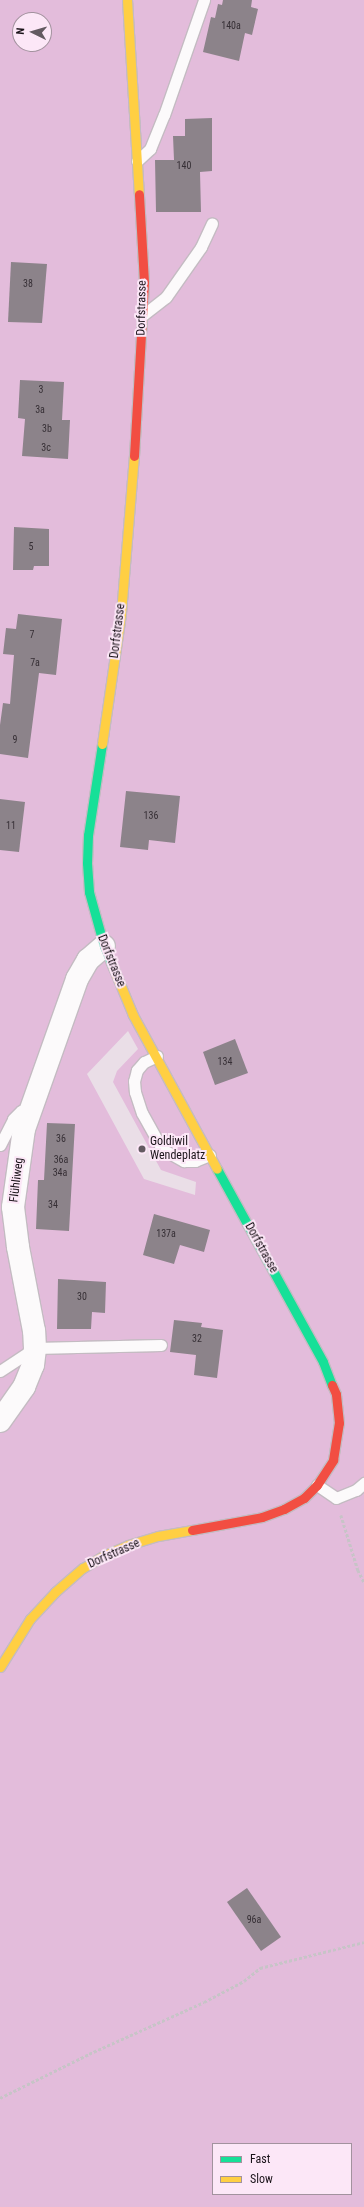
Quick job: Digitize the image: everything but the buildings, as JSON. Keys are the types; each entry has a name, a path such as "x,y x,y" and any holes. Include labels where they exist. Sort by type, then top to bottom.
{"street":[{"name":"Dorfstrasse","path":"0,1667 30,1619 55,1592 83,1568 128,1545 158,1536 262,1517 284,1509 304,1498 317,1485 333,1460 338,1435 338,1411 332,1381 157,1056 133,1015 104,946 89,892 87,863 88,835 121,613 137,423 143,315 144,282 128,0"},
{"name":"Flühliweg","path":"0,1421 24,1387 33,1365 35,1348 34,1331 18,1247 13,1207 24,1129 77,979 88,960 104,946"}],"lane":[{"path":"137,162 150,149 164,115 204,0"},
{"path":"143,315 166,298 200,247 212,223"},
{"path":"157,1056 144,1062 137,1070 134,1081 135,1092 142,1113 162,1150 184,1161 195,1161 210,1156"},
{"path":"0,1145 14,1119 21,1111 31,1108"},
{"path":"0,1371 35,1348 160,1345"},
{"path":"317,1485 336,1498 356,1490 364,1483"}],"path":[{"path":"336,1498 358,1570 364,1582"},
{"path":"0,2098 89,2054 204,2002 244,1980 260,1968 364,1942"}],"shaded area":[{"path":"0,0 364,0 364,2207 0,2207","holes":["128,1031 138,1049 117,1071 113,1082 161,1170 196,1182 195,1195 144,1179 87,1074"]}],"traffic: fast":[{"path":"102,744 88,835 87,863 89,892 104,946 113,967"},
{"path":"217,1169 323,1362 332,1385"}],"traffic: slow":[{"path":"127,0 139,194"},
{"path":"102,744 121,613 134,456"},
{"path":"113,967 133,1015 217,1169"},
{"path":"0,1667 30,1619 55,1592 83,1568 105,1555 128,1545 158,1536 192,1530"}],"traffic: jam":[{"path":"134,456 144,282 139,194"},
{"path":"192,1530 262,1517 284,1509 304,1498 317,1485 333,1460 339,1423 336,1394 332,1385"}],"place":[{"name":"Goldiwil Wendeplatz","path":"142,1149"}]}
